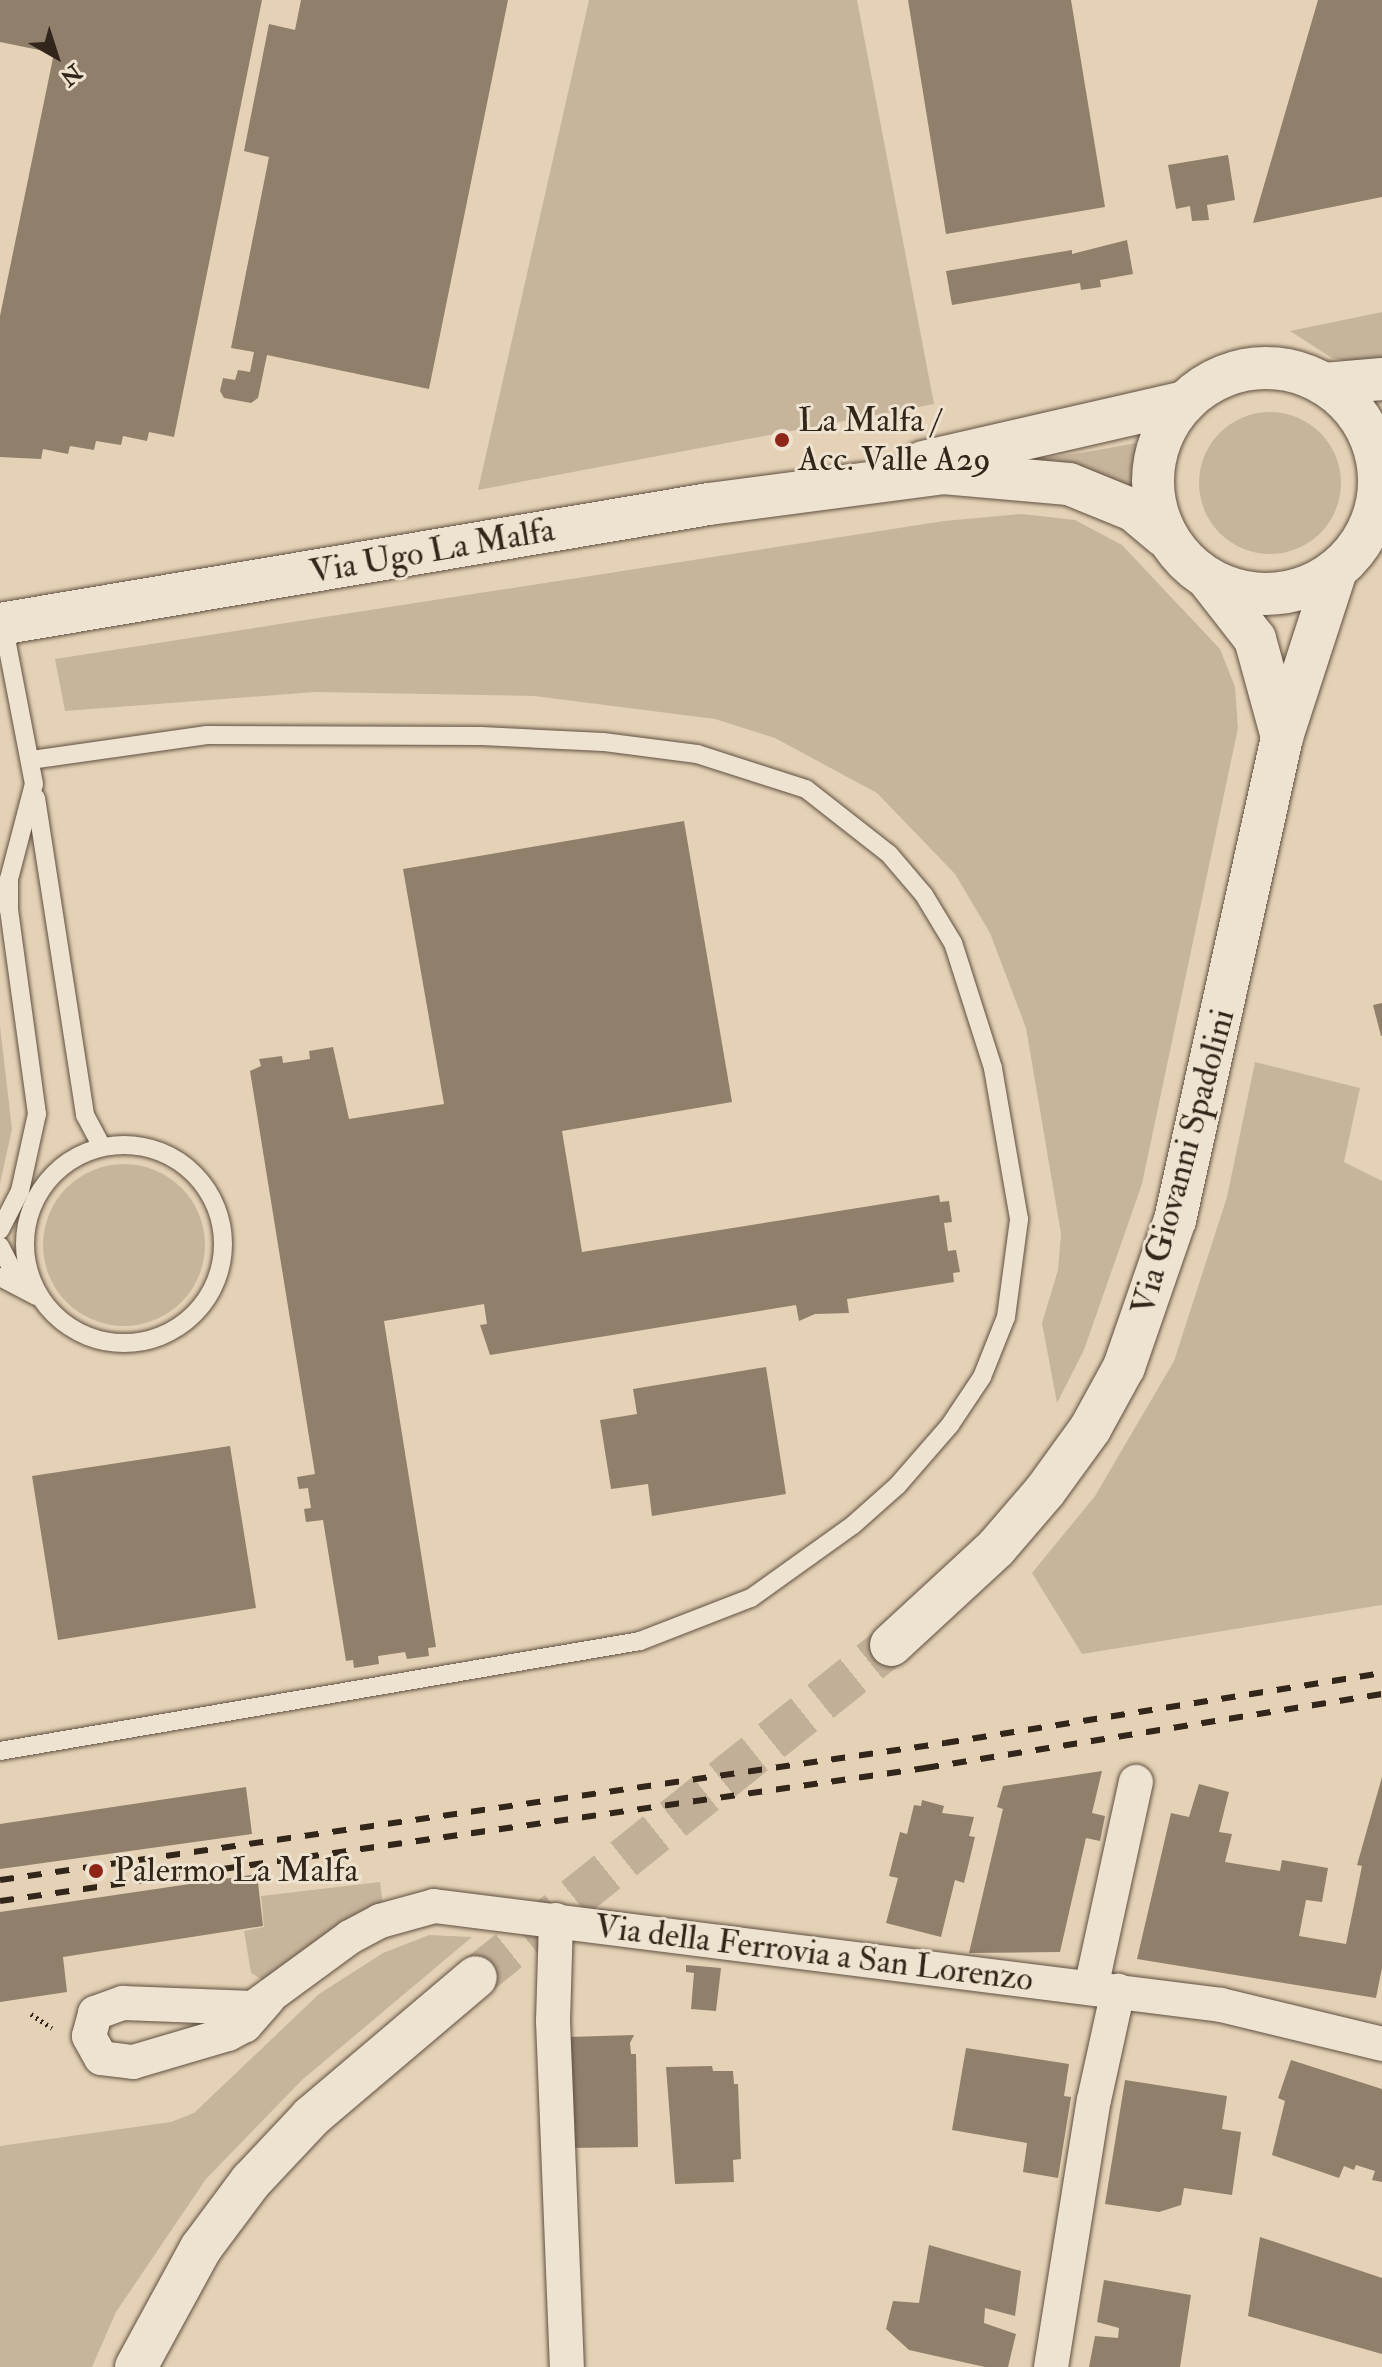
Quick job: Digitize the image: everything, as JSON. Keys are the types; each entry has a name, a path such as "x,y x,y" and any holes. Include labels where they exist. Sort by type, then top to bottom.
{"street":[{"path":"1209,580 1237,590 1280,591 1336,571 1378,510 1380,475 1375,442 1358,412 1324,384 1293,371 1259,370 1218,379 1185,402 1163,437 1154,472 1153,494 1164,536 1209,580 1255,639 1282,737"},
{"path":"1324,384 1382,379"},
{"name":"Via Ugo La Malfa","path":"864,479 978,446 1185,402"},
{"name":"Via Ugo La Malfa","path":"2,623 864,479 943,473 1069,484 1133,510 1164,536"},
{"name":"Via Giovanni Spadolini","path":"891,1645 996,1548 1045,1491 1090,1429 1124,1367 1171,1233 1203,1111 1282,737 1336,571"},
{"path":"1051,2367 1094,2100 1105,1990 1136,1782"},
{"name":"Via della Ferrovia a San Lorenzo","path":"268,1999 350,1937 411,1911 452,1906 1105,1990 1272,2015 1382,2044"},
{"path":"556,1920 553,2021 567,2367"},
{"path":"136,2367 201,2248 251,2181 311,2117 476,1977"}],"lane":[{"path":"2,623 32,760 81,1092 94,1139 102,1147"},
{"path":"0,1751 625,1644 698,1623 751,1598 853,1525 897,1486 950,1425 982,1377 1006,1317 1019,1219 993,1068 953,943 924,895 889,854 806,789 697,754 603,742 481,736 207,735 32,760"},
{"path":"1,1231 20,1191 37,1114 9,910 9,879 34,784"},
{"path":"0,1277 19,1283 42,1301 60,1321 84,1335 136,1343 185,1321 205,1300 218,1273 223,1244 219,1214 196,1177 160,1152 132,1145 102,1147 75,1158 52,1176 36,1198 25,1251 42,1301"},
{"path":"0,1246 19,1283"}],"path":[{"path":"31,2014 63,2035"}],"shaded area":[{"path":"589,0 857,0 934,404 478,490"},
{"path":"1382,312 1382,359 1360,363 1332,358 1290,331"},
{"path":"1270,412 1297,417 1320,433 1336,456 1341,483 1336,510 1320,533 1297,549 1270,554 1243,549 1220,533 1204,510 1199,483 1204,456 1220,433 1243,417"},
{"path":"1136,443 1132,488 1027,460 1087,452"},
{"path":"1022,514 1075,520 1122,545 1220,649 1235,687 1238,728 1142,1184 1084,1350 1057,1403 1042,1323 1058,1270 1061,1234 1026,1028 990,933 955,874 877,793 775,738 715,719 534,696 315,692 65,711 55,659 944,521"},
{"path":"0,1026 12,1129 0,1184"},
{"path":"1255,1062 1360,1088 1344,1162 1382,1181 1382,1605 1082,1654 1032,1573 1095,1496 1174,1361 1227,1197"},
{"path":"124,1164 155,1170 181,1188 199,1214 205,1245 199,1276 181,1302 155,1320 124,1326 93,1320 67,1302 49,1276 43,1245 49,1214 67,1188 93,1170"},
{"path":"380,1882 383,1905 263,1980 251,1973 244,1931 264,1927 261,1896"},
{"path":"429,1935 472,1937 302,2080 206,2179 116,2312 92,2367 0,2367 0,2146 171,2122 194,2113 319,1994 383,1953"}],"building":[{"path":"0,0 262,0 174,437 149,432 147,441 123,436 121,445 96,441 94,450 70,446 68,454 43,449 41,459 0,457 0,316 54,53 0,42"},
{"path":"301,0 508,0 429,389 267,355 258,398 251,403 224,398 220,391 223,378 235,380 238,370 250,372 254,352 231,348 269,157 244,151 269,24 295,30"},
{"path":"908,0 1071,0 1105,207 946,234"},
{"path":"1318,0 1382,0 1382,197 1253,223"},
{"path":"1228,155 1235,200 1207,205 1209,220 1192,221 1190,206 1176,209 1168,165"},
{"path":"1127,240 1133,274 1100,280 1101,287 1081,290 1080,283 952,305 946,271 1072,250 1072,254"},
{"path":"684,821 732,1102 562,1131 582,1252 939,1195 940,1202 949,1201 952,1222 944,1223 948,1251 956,1250 960,1272 953,1273 954,1282 847,1299 849,1313 815,1314 799,1321 796,1305 490,1355 480,1325 487,1324 484,1304 384,1321 436,1647 428,1648 429,1656 407,1659 405,1652 378,1656 379,1664 354,1668 353,1660 346,1661 323,1520 306,1522 304,1509 311,1508 308,1488 299,1489 297,1477 315,1474 250,1071 261,1066 259,1059 282,1056 283,1063 310,1059 309,1051 333,1047 349,1119 444,1104 403,869"},
{"path":"1382,1003 1382,1036 1381,1036 1373,1005"},
{"path":"766,1367 786,1494 652,1516 648,1484 611,1489 600,1420 637,1414 633,1389"},
{"path":"230,1446 256,1608 58,1640 32,1476"},
{"path":"1102,1771 1092,1813 1105,1816 1100,1841 1086,1838 1060,1952 969,1953 1003,1809 997,1807 1003,1786"},
{"path":"1382,1777 1382,1968 1376,1998 1137,1959 1171,1813 1189,1817 1199,1784 1229,1792 1219,1832 1232,1834 1225,1862 1280,1871 1282,1860 1328,1868 1322,1902 1306,1900 1299,1936 1346,1944 1362,1866 1357,1865"},
{"path":"246,1787 252,1834 0,1869 0,1824"},
{"path":"922,1800 944,1806 942,1813 974,1817 969,1836 975,1837 964,1883 955,1880 941,1937 886,1923 898,1878 889,1876 900,1832 907,1834 914,1805 921,1806"},
{"path":"257,1874 263,1926 63,1957 67,1992 0,2002 0,1912"},
{"path":"686,1965 721,1968 716,2011 691,2009 694,1973 686,1972"},
{"path":"634,2035 630,2043 631,2054 636,2054 638,2147 571,2148 568,2037"},
{"path":"966,2048 1069,2064 1064,2096 1071,2097 1058,2178 1023,2172 1027,2143 952,2130"},
{"path":"1291,2060 1382,2089 1382,2182 1372,2180 1375,2171 1356,2165 1354,2170 1344,2166 1339,2178 1272,2155 1285,2101 1278,2098"},
{"path":"712,2066 713,2071 733,2071 734,2084 738,2084 741,2159 733,2160 734,2182 675,2184 666,2067"},
{"path":"1125,2080 1227,2096 1222,2129 1241,2132 1232,2195 1184,2188 1181,2205 1159,2212 1105,2204"},
{"path":"1260,2237 1382,2278 1382,2354 1248,2316"},
{"path":"929,2245 1021,2271 1015,2316 985,2308 984,2323 1016,2334 1008,2367 985,2367 909,2350 886,2329 893,2301 919,2303"},
{"path":"1104,2280 1191,2295 1180,2367 1089,2367 1095,2336 1118,2338 1119,2328 1097,2322"}],"tunnel":[{"path":"476,1977 891,1645"}],"railway":[{"path":"0,1880 945,1743 1382,1673"},
{"path":"0,1901 925,1768 1382,1694"}],"place":[{"name":"La Malfa / Acc. Valle A29","path":"782,440"},
{"name":"Palermo La Malfa","path":"96,1871"}]}
